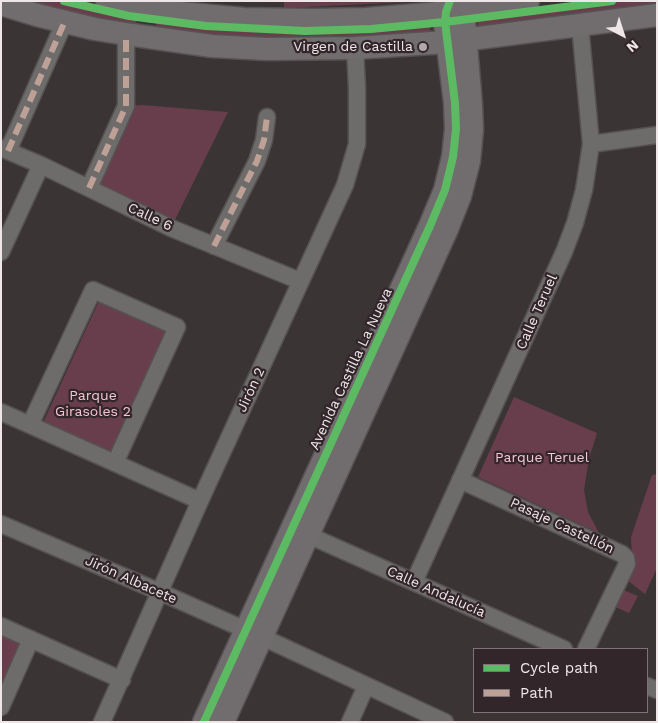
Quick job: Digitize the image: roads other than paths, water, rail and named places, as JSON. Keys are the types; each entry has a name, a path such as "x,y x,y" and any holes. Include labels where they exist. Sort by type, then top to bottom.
{"street":[{"path":"107,1 149,10 244,19 312,20 366,19 455,6 528,1"},
{"name":"Avenida Castilla La Nueva","path":"204,722 308,535 447,229 460,196 469,161 472,130 471,96 457,40 445,22 455,6"},
{"path":"2,8 95,29 136,36 212,46 266,49 355,48 457,40 657,15"},
{"path":"88,188 126,106 127,63 136,36 149,10"},
{"path":"5,149 65,21"},
{"name":"Calle Teruel","path":"414,582 564,252 575,223 584,190 591,144 580,25"},
{"name":"Avenida Castilla La Nueva","path":"223,722 253,634 445,190 453,157 456,129 457,40"},
{"name":"Jirón 2","path":"102,722 200,501 345,185 357,144 355,48"},
{"path":"214,246 257,161 264,140 267,117"},
{"path":"591,144 657,135"},
{"name":"Calle 6","path":"5,149 171,228 300,281"},
{"path":"1,252 41,165"},
{"path":"30,424 93,290 177,327 115,463"},
{"path":"1,412 200,501"},
{"name":"Pasaje Castellón","path":"460,480 614,550 626,558 627,564 586,648"},
{"name":"Jirón Albacete","path":"1,524 160,592 445,722"},
{"name":"Calle Andalucía","path":"308,535 562,648"},
{"path":"1,626 122,680"},
{"path":"1,707 30,640"},
{"path":"350,722 366,686"}],"place":[{"name":"Virgen de Castilla","path":"423,47"}],"park label":[{"name":"Parque Girasoles 2","path":"93,404"},
{"name":"Parque Teruel","path":"542,458"}]}
